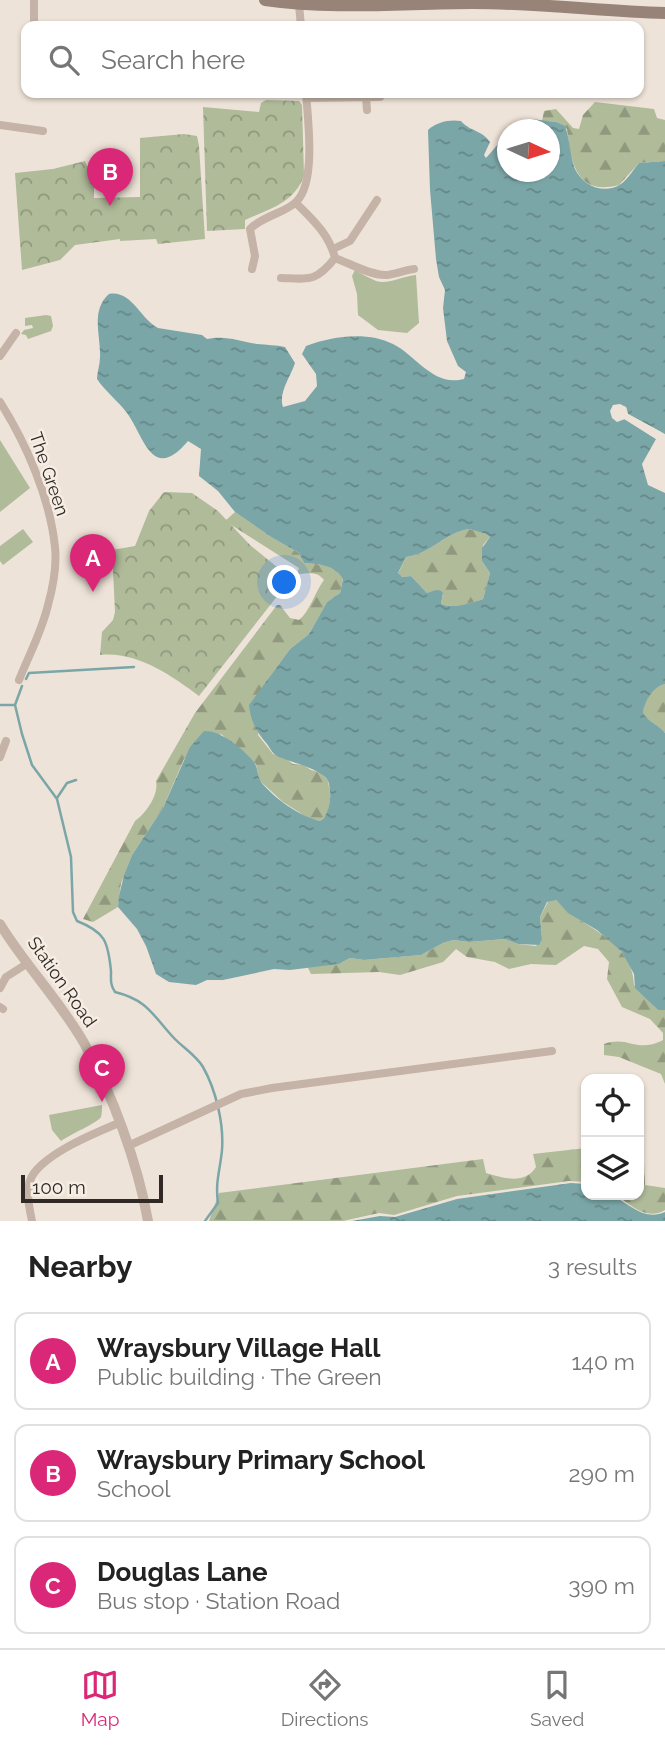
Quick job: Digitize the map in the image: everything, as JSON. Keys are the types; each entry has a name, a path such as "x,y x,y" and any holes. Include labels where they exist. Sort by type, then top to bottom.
{"main road":[{"path":"265,0 299,5 511,2 572,4 665,13"}],"street":[{"path":"34,0 34,21"},
{"path":"299,5 301,21"},
{"path":"253,270 255,256 250,229 256,222 296,202 309,176 306,98"},
{"path":"366,98 367,110"},
{"path":"0,125 43,131"},
{"path":"281,278 311,279 327,267 334,254 350,241 377,200"},
{"path":"296,202 321,227 334,254 377,274 388,275 401,270 414,270"},
{"path":"0,356 16,332"},
{"name":"The Green","path":"0,402 18,431 42,492 55,545 48,606 41,630 19,680"},
{"path":"0,757 6,741"},
{"name":"Station Road","path":"0,924 83,1042 104,1084 128,1146 148,1221"},
{"path":"0,988 6,977 28,963"},
{"path":"128,1146 241,1094 552,1051"},
{"path":"32,1221 27,1201 32,1174 53,1157 86,1137 119,1123"}],"green space":[{"path":"266,100 299,101 302,105 304,175 300,185 288,199 245,220 245,229 207,231 203,107 259,112 261,103"},
{"path":"595,102 654,109 657,118 665,120 665,161 639,163 619,185 594,186 585,181 574,165 567,129 560,125 560,119 542,119 544,111 556,109 573,128 579,129 583,115"},
{"path":"184,134 197,136 199,146 205,239 158,244 156,239 120,239 75,245 60,260 22,270 15,173 53,169 85,161 94,184 94,198 140,197 140,138"},
{"path":"355,270 381,282 416,275 419,323 407,333 378,330 358,315 357,294 352,276"},
{"path":"51,316 51,331 28,339 21,334 24,330 33,328 32,325 25,326 25,318"},
{"path":"0,440 30,488 0,512"},
{"path":"164,492 192,493 218,511 250,545 288,576 289,581 199,696 177,680 140,661 100,655 102,632 113,620 115,612 112,550 135,546 149,511"},
{"path":"235,512 299,553 304,563 331,568 343,578 340,593 327,602 309,634 290,649 269,678 258,735 273,754 322,773 328,781 331,800 327,815 320,821 310,819 283,802 259,780 256,764 221,734 184,759 163,808 132,855 121,883 118,907 93,922 83,919 135,821 151,803 156,792 156,781 195,713 277,605 280,605 290,618 299,620 324,580 315,574 297,574 299,568 225,521"},
{"path":"23,529 33,542 3,565 0,561 0,546"},
{"path":"469,529 490,537 483,545 482,561 490,573 483,599 457,606 441,604 443,594 427,593 411,576 402,577 398,574 406,557 423,552 460,531"},
{"path":"665,684 665,733 643,712 650,695"},
{"path":"549,900 556,900 616,946 631,969 634,985 658,1010 665,1010 665,1084 661,1074 619,1057 604,1055 604,1044 654,1044 663,1040 663,1033 650,1019 622,1007 607,979 609,962 598,949 584,946 556,965 531,964 509,969 495,962 467,957 456,949 443,962 400,975 379,972 311,974 307,966 339,964 350,958 364,960 421,955 453,940 469,942 505,939 536,946 542,939 540,917"},
{"path":"102,1105 99,1119 61,1141 52,1130 49,1115"},
{"path":"581,1149 581,1182 457,1196 394,1215 379,1213 343,1221 209,1221 219,1193 483,1159 486,1173 513,1179 526,1176 536,1167 533,1154"},
{"path":"644,1162 645,1185 665,1188 665,1210 652,1214 623,1200 644,1200"}],"water":[{"path":"461,121 490,142 484,155 486,158 497,145 497,182 560,182 560,124 565,126 575,169 583,180 595,187 608,189 621,184 639,163 665,161 665,434 628,414 626,407 613,405 612,418 624,419 656,439 642,464 648,485 665,493 665,684 650,695 643,712 665,733 665,1010 658,1010 635,988 634,974 622,952 597,930 568,913 556,900 547,902 540,917 542,939 539,945 518,944 505,939 469,942 453,940 421,955 364,960 350,958 339,964 290,970 274,969 223,980 207,980 196,985 169,982 156,974 137,929 118,907 124,875 132,855 163,808 190,747 204,731 224,737 244,752 255,764 261,782 288,806 312,819 320,821 324,818 330,802 328,781 313,769 277,756 255,726 249,705 290,649 309,634 327,602 340,593 343,579 331,568 304,563 299,553 235,512 218,491 199,476 201,449 188,441 176,453 166,458 157,457 150,452 127,413 97,379 100,308 109,294 117,294 124,296 158,328 202,335 207,339 226,338 285,347 295,363 284,390 283,407 305,401 317,386 316,374 302,354 306,346 350,336 383,340 402,349 434,375 443,379 464,379 466,372 458,366 447,341 443,308 445,290 439,277 436,259 428,130 443,122","holes":["469,529 490,537 482,548 482,561 490,573 483,599 456,606 441,604 441,591 427,593 411,576 402,577 398,573 406,557 423,552 460,531"]},
{"path":"581,1184 581,1200 619,1200 645,1214 665,1212 665,1221 352,1221 380,1216 395,1217 457,1199"}],"pier":[{"path":"613,405 626,407 628,414 661,432 659,435 637,423 658,436 656,439 625,419 617,422 612,418 610,411"}],"waterway":[{"path":"26,679 29,673 134,667"},
{"path":"22,686 15,705 32,765 57,799 71,857 73,912 77,921 94,929 103,939 115,992 135,999 148,1009 200,1063 212,1086 220,1118 222,1150 217,1183 218,1203 205,1221"},
{"path":"0,705 15,705"},
{"path":"57,798 67,783 76,780"}],"place":[{"name":"Wraysbury Primary School","path":"110,206"},
{"name":"Wraysbury Village Hall","path":"93,592"},
{"name":"Douglas Lane","path":"102,1102"}]}
